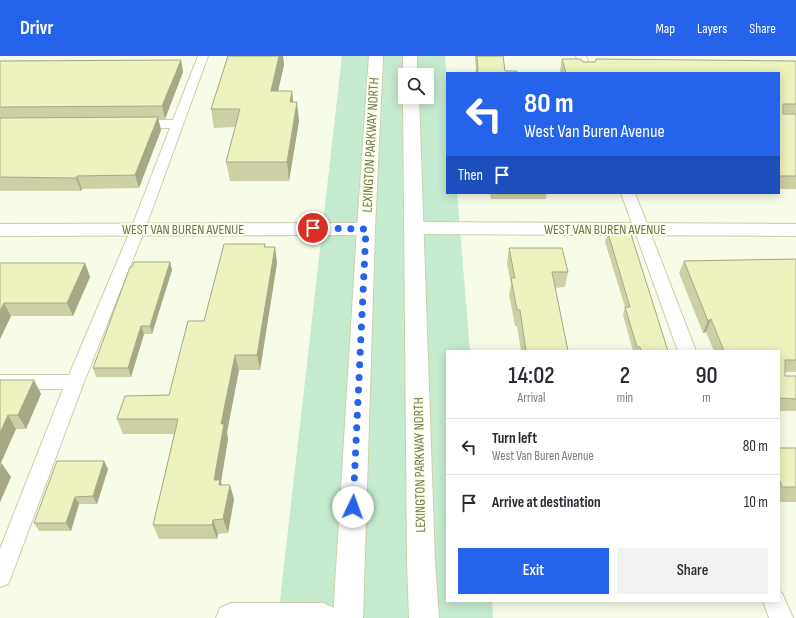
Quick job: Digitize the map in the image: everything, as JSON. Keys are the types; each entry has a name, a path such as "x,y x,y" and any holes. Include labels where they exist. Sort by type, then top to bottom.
{"main road":[{"name":"LEXINGTON PARKWAY NORTH","path":"348,618 366,229 376,56"},
{"path":"410,56 410,68"},
{"name":"LEXINGTON PARKWAY NORTH","path":"411,104 421,562 424,618"},
{"name":"WEST VAN BUREN AVENUE","path":"414,228 796,230"},
{"name":"WEST VAN BUREN AVENUE","path":"0,230 366,229"},
{"path":"231,618 323,618"}],"lane":[{"path":"0,577 75,382 138,229 204,56"},
{"path":"581,56 587,72"},
{"path":"124,124 178,124"},
{"path":"628,194 687,350"},
{"path":"0,382 75,382"},
{"path":"774,602 781,618"}],"green space":[{"path":"342,56 445,56 446,72 446,194 457,194 470,350 446,350 446,602 492,602 493,618 278,618"}],"building":[{"path":"228,56 279,56 271,91 292,91 290,102 297,102 287,162 226,162 240,109 211,109"},
{"path":"477,56 503,56 505,71 517,72 476,72 478,71"},
{"path":"562,59 581,59 583,62 595,62 596,59 796,61 796,104 783,104 783,114 796,114 796,176 780,176 780,72 566,72"},
{"path":"181,60 162,106 0,107 0,61"},
{"path":"158,117 135,175 77,176 76,178 0,177 0,118"},
{"path":"629,228 668,350 641,350 640,347 637,347 625,307 630,307 608,233"},
{"path":"224,244 265,244 264,247 275,247 257,355 235,355 221,424 224,424 214,480 220,480 219,485 230,485 223,519 213,520 212,525 153,525 178,419 117,419 125,396 169,395 188,321 204,321"},
{"path":"509,248 562,248 568,272 552,272 568,350 526,350 520,310 517,310 511,278 515,278"},
{"path":"796,259 796,360 785,360 785,376 796,376 796,399 780,398 780,350 724,350 711,319 708,321 684,261"},
{"path":"134,262 170,262 150,326 141,326 128,368 93,368 130,267 132,267"},
{"path":"0,263 85,263 67,303 4,303 0,311"},
{"path":"0,380 34,380 18,415 8,415 0,433"},
{"path":"780,448 796,448 796,487 782,487 780,481"},
{"path":"57,461 104,461 93,496 75,497 66,523 34,523"}],"route":[{"path":"313,228 366,229 353,507"}]}
